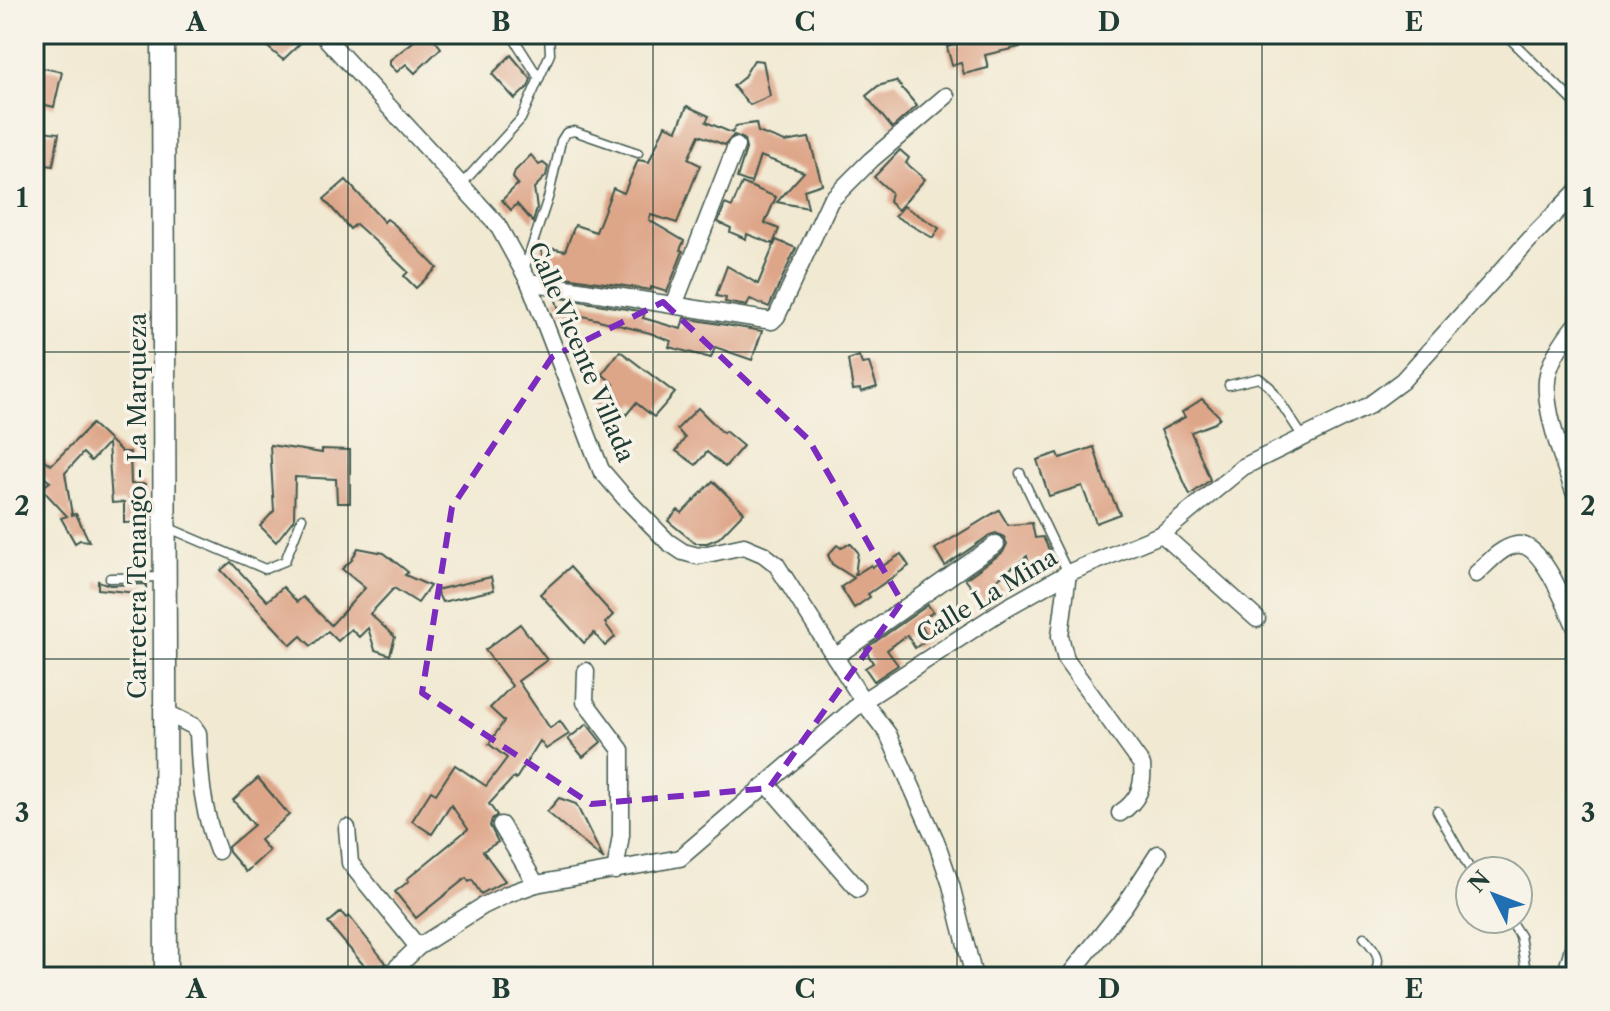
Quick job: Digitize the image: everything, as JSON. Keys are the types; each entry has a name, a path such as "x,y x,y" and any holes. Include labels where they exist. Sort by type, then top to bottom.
{"main road":[{"name":"Carretera Tenango - La Marqueza","path":"163,34 166,977"}],"street":[{"name":"Calle Vicente Villada","path":"322,34 497,224 527,277 601,470 668,542 683,552 698,556 744,546 776,564 863,701 888,734 936,841 951,885 974,977"},
{"path":"527,277 674,305 764,320 775,319 830,201 871,160 946,96"},
{"path":"674,305 736,146"},
{"name":"Calle La Mina","path":"387,977 418,947 483,906 536,884 680,858 863,701 1006,608 1068,573 1162,534 1243,467 1368,406 1402,381 1576,192"},
{"path":"1576,324 1547,374 1547,392 1564,465 1576,497"},
{"path":"1162,534 1257,619"},
{"path":"1476,574 1503,549 1520,543 1531,547 1553,578 1576,628"},
{"path":"835,657 996,544"},
{"path":"1068,573 1060,636 1066,660 1142,765 1140,793 1132,805 1120,813"},
{"path":"586,671 585,702 619,745 621,754 621,835 615,871"},
{"path":"165,712 193,726 198,733 201,795 218,851"},
{"path":"767,784 858,889"},
{"path":"501,825 536,884"},
{"path":"347,828 350,863 418,947"},
{"path":"1068,977 1125,905 1158,854"},
{"path":"1565,977 1576,937"}],"lane":[{"path":"511,34 539,78"},
{"path":"461,185 521,119 550,54 549,34"},
{"path":"1505,34 1576,104"},
{"path":"527,277 561,141 566,133 574,131 638,153"},
{"path":"1229,385 1259,378 1270,387 1303,437"},
{"path":"1020,473 1068,573"},
{"path":"164,526 265,569 285,561 302,518"},
{"path":"110,578 164,577"},
{"path":"1437,811 1462,855"},
{"path":"1519,935 1527,977"},
{"path":"1364,937 1379,954 1380,963 1373,977"}],"highlighted area":[{"path":"663,302 809,440 902,602 769,788 591,804 422,693 452,507 552,357"}],"building":[{"path":"252,34 310,34 283,60"},
{"path":"423,34 430,34 441,48 415,73 406,64 397,72 390,65 390,60"},
{"path":"981,34 1017,34 1020,47 985,55 988,68 964,74 961,63 952,65 947,47 982,37"},
{"path":"511,55 531,79 528,87 515,99 492,74"},
{"path":"754,60 763,61 770,96 750,105 733,86 743,78"},
{"path":"34,66 62,72 54,107 34,102"},
{"path":"896,81 917,106 892,128 866,96 878,86"},
{"path":"687,106 709,116 706,122 732,133 736,126 756,123 758,132 785,142 809,138 822,184 804,190 808,208 777,202 804,172 760,156 751,183 737,178 746,149 744,139 734,135 725,145 699,135 688,159 700,165 677,223 651,215 649,220 684,241 667,292 651,287 651,290 546,274 540,246 565,251 575,225 596,232 613,188 624,193 638,160 649,162 665,125 677,130"},
{"path":"34,130 59,133 53,166 34,163"},
{"path":"900,150 909,158 906,163 925,179 898,210 889,202 891,192 874,177"},
{"path":"531,155 539,165 543,163 548,167 546,176 534,188 537,208 533,222 517,204 511,210 502,200 518,184 513,178 515,171"},
{"path":"346,180 384,222 387,219 395,225 437,268 416,288 404,276 408,272 356,224 350,229 324,199"},
{"path":"742,183 776,197 765,223 779,229 773,244 747,234 746,239 718,222 725,204 732,207"},
{"path":"904,206 939,228 933,238 895,216"},
{"path":"776,240 796,248 769,307 750,299 747,306 725,302 726,298 716,296 727,266 758,284"},
{"path":"555,297 645,312 643,318 681,329 684,318 762,331 752,360 715,347 711,358 669,347 671,341 650,333 559,310"},
{"path":"620,351 675,393 654,417 636,403 626,415 603,397 614,384 602,374"},
{"path":"859,356 862,364 869,363 877,387 861,392 860,389 853,390 848,360"},
{"path":"1202,399 1220,417 1215,423 1191,432 1210,480 1190,495 1161,430 1185,417 1182,412"},
{"path":"698,408 723,433 725,431 743,446 725,467 707,452 696,465 676,451 685,438 677,429"},
{"path":"92,424 122,452 130,452 131,484 145,484 146,522 124,523 124,502 112,503 108,443 91,461 83,453 65,473 72,515 76,514 89,541 75,543 61,518 67,516 41,488 50,482 34,469 34,452 51,465"},
{"path":"270,445 322,453 322,449 350,450 350,503 337,503 336,479 295,477 294,519 276,542 260,526 274,511"},
{"path":"1094,447 1104,480 1120,514 1096,523 1082,486 1049,496 1037,460 1058,453 1060,458"},
{"path":"713,481 744,512 719,538 707,543 695,543 668,521 678,510 682,513"},
{"path":"999,510 1008,525 1032,523 1035,538 1043,537 1052,556 1029,564 1027,556 996,580 1005,592 987,607 965,579 1003,552 1007,544 1004,537 996,533 990,535 945,566 935,549"},
{"path":"847,544 858,552 855,575 871,565 877,564 880,568 901,554 909,566 868,594 870,597 854,608 841,587 854,578 832,564 828,555 837,545 841,548"},
{"path":"358,548 384,553 408,572 405,575 430,586 418,603 394,588 370,614 395,637 390,655 375,650 368,628 359,637 351,629 338,641 328,631 311,646 301,636 291,645 221,570 231,562 267,601 283,587 297,602 303,597 331,625 365,588 342,569 352,560"},
{"path":"570,567 613,615 605,623 615,637 605,646 594,633 584,643 540,594"},
{"path":"491,577 494,590 442,602 436,590"},
{"path":"98,581 110,585 146,584 146,594 98,589"},
{"path":"928,605 933,612 919,622 929,638 915,648 907,635 887,650 898,665 874,681 865,668 873,663 865,649"},
{"path":"520,624 547,660 518,681 550,728 560,721 569,734 546,749 540,741 516,779 514,777 489,804 497,815 490,826 498,842 483,851 505,881 481,894 472,880 469,882 466,878 416,918 395,892 468,829 451,805 432,834 412,821 431,791 436,794 455,765 486,786 507,758 489,744 504,721 490,708 512,686 485,650"},
{"path":"587,724 601,742 583,757 568,739"},
{"path":"258,778 289,815 260,840 269,851 246,872 228,847 254,825 233,800"},
{"path":"559,798 576,804 604,860 547,812"},
{"path":"341,912 346,918 349,916 386,963 372,975 328,923"}]}
